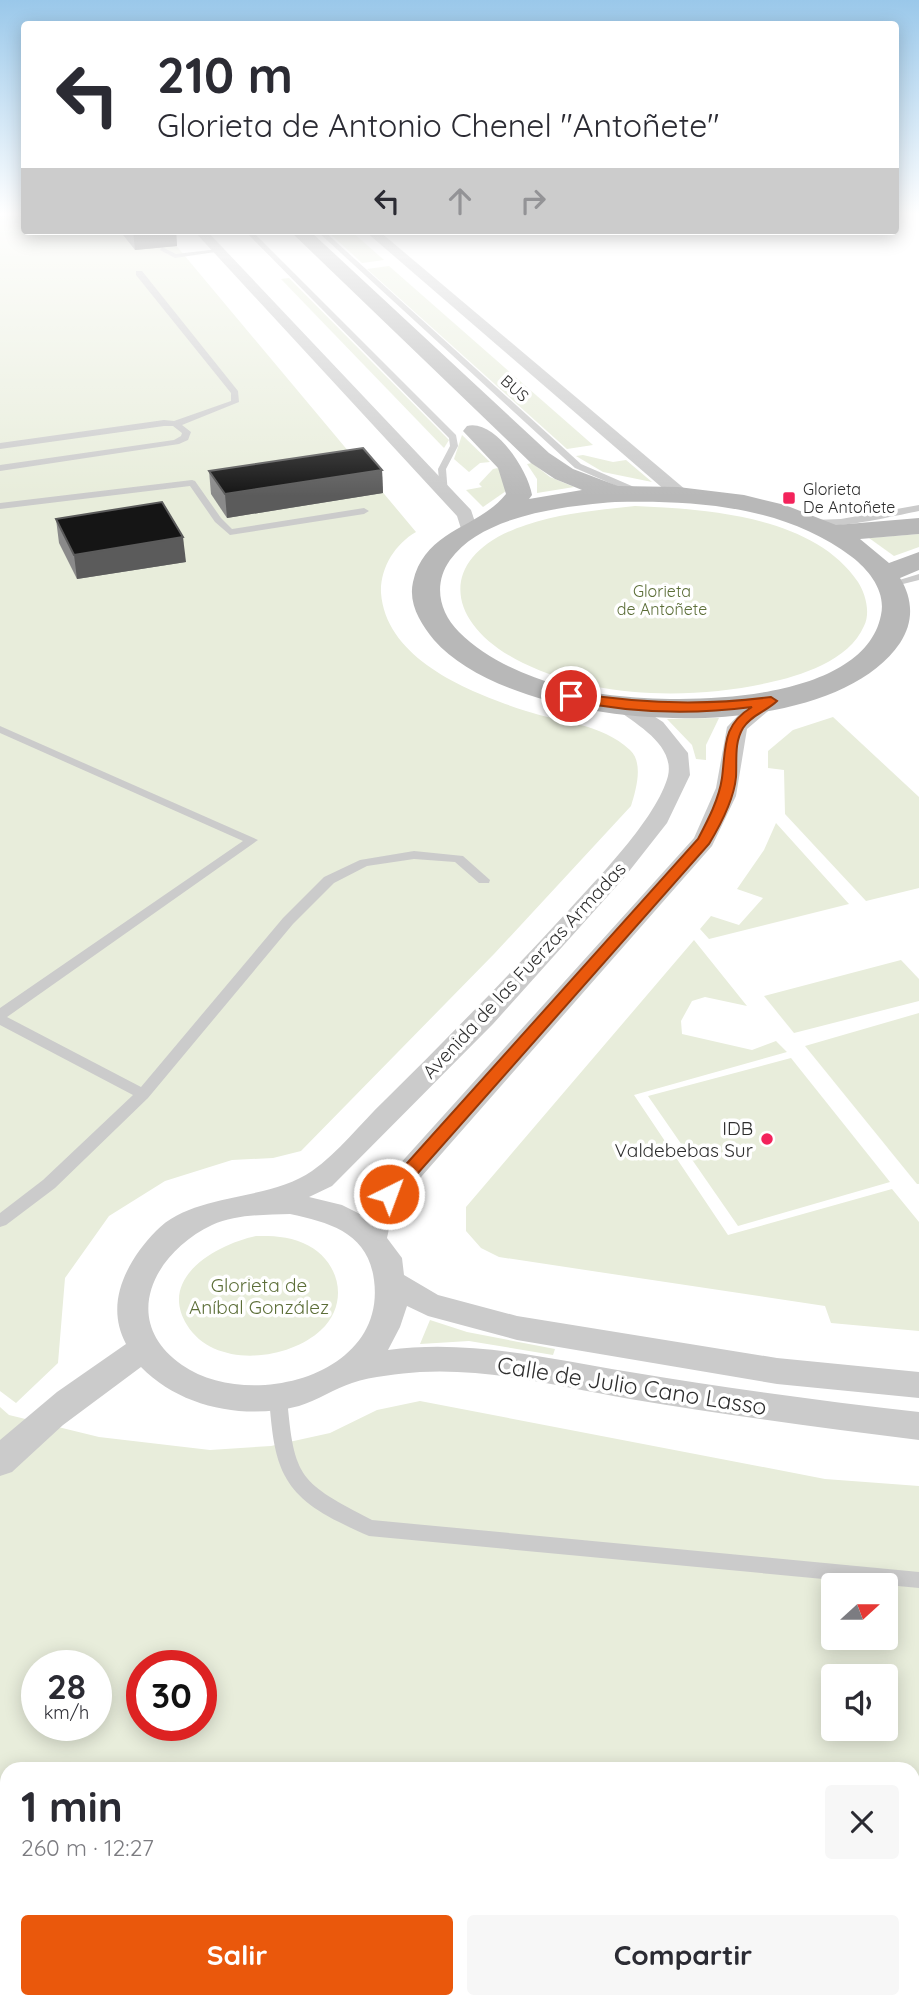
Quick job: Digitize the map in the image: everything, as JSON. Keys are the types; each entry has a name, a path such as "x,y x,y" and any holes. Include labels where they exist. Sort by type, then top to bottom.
{"street":[{"path":"273,309 466,514 469,531"},
{"path":"350,309 508,463 519,479 519,495 503,515"},
{"path":"381,309 540,458 564,474 627,493"},
{"path":"462,309 680,494"},
{"path":"627,493 680,494 770,510 820,528 862,552 888,580 897,600 897,616 892,632 883,647 846,675 821,687 771,701 686,708 623,705 554,692 524,683 473,658 440,629 428,606 426,584 440,555 469,531 503,515 556,501 627,493"},
{"path":"820,528 919,526"},
{"path":"888,580 919,560"},
{"path":"372,1239 377,1215 389,1194 704,841 717,818 729,780 730,743 734,730 744,718 771,701"},
{"name":"Avenida de las Fuerzas Armadas","path":"272,1201 321,1179 360,1141 484,1018 615,874 655,823 679,775 677,753 655,727 623,705"},
{"path":"272,1201 311,1205 345,1218 372,1239 386,1259 393,1283 391,1314 375,1345 346,1371 314,1388 278,1397 237,1398 199,1390 166,1373 144,1349 132,1321 133,1291 146,1262 168,1237 198,1218 234,1206 272,1201"},
{"name":"Calle de Julio Cano Lasso","path":"393,1283 428,1304 517,1328 777,1371 919,1385"},
{"path":"0,1462 54,1410 144,1349"},
{"name":"Calle de Julio Cano Lasso","path":"346,1371 410,1361 469,1359 775,1410 919,1426"}],"lane":[{"path":"0,446 164,423 175,424 235,402 236,393 168,309"},
{"path":"325,309 453,437 454,446 442,469 445,492"},
{"name":"BUS","path":"405,309 578,466 627,493"},
{"path":"0,468 176,442 185,438 187,432 175,424"},
{"path":"0,506 206,481"},
{"path":"192,483 218,520 230,532 364,511"},
{"path":"820,528 919,508"},
{"path":"888,580 919,577"},
{"path":"0,729 252,840 0,1017 144,1094"},
{"path":"0,1221 48,1184 144,1094 288,921 329,880 364,863 414,855 458,859 484,880"},
{"path":"278,1397 281,1436 289,1467 308,1493 369,1528 919,1580"}],"green space":[{"path":"0,309 229,309 416,532 395,550 386,566 381,584 386,617 398,637 415,655 457,683 526,711 594,729 619,741 630,750 637,762 637,785 631,806 494,954 301,1151 273,1158 232,1160 165,1181 109,1216 65,1278 58,1363 16,1403 0,1391"},
{"path":"310,309 319,309 449,440 444,448"},
{"path":"411,309 438,309 593,445 567,449"},
{"path":"462,435 490,462 480,463 469,472 454,459"},
{"path":"583,455 613,462 626,460 652,482 603,472 576,456"},
{"path":"532,463 550,477 574,487 537,493 537,479 527,464"},
{"path":"498,468 506,477 506,491 483,507 466,490 482,487 479,484 493,469"},
{"name":"Glorieta de Antoñete","path":"635,506 694,510 757,520 815,543 839,560 858,582 866,603 864,626 847,649 808,671 780,680 737,688 675,693 611,689 551,675 496,647 477,629 465,610 460,591 464,572 476,554 496,538 526,525 553,518"},
{"path":"919,534 919,547 894,556 869,538"},
{"path":"833,717 919,797 919,888 866,901 785,814 784,770 768,768 768,751 793,730"},
{"path":"719,718 706,745 706,760 696,759 692,745 667,719"},
{"path":"776,823 849,904 709,939 700,929 711,916 739,925 763,898 737,889 764,850"},
{"path":"694,940 747,1006 705,997 692,1001 681,1021 682,1034 752,1050 776,1041 787,1052 634,1095 728,1235 892,1189 919,1222 919,1331 831,1323 825,1306 499,1257 481,1248 466,1231 466,1207"},
{"path":"901,960 919,979 919,1001 794,1033 764,996"},
{"path":"919,1013 919,1184 917,1184 805,1046"},
{"name":"IDB Valdebebas Sur","path":"791,1058 890,1182 738,1226 648,1096"},
{"name":"Glorieta de Aníbal González","path":"256,1236 292,1239 315,1250 325,1259 337,1282 336,1307 321,1330 290,1348 252,1356 233,1354 215,1349 199,1339 187,1325 180,1308 180,1292 186,1278 210,1255"},
{"path":"430,1320 467,1332 555,1349 553,1355 469,1341 420,1344"},
{"path":"420,1401 825,1479 919,1486 919,1762 0,1762 0,1407 9,1415 99,1437 210,1450 271,1446 330,1433 377,1410"}],"building":[{"path":"363,448 382,470 225,494 209,471"},
{"path":"162,502 183,537 74,555 56,519"}],"place":[{"name":"Glorieta De Antoñete","path":"789,498"},
{"name":"IDB Valdebebas Sur","path":"767,1139"}],"route":[{"path":"389,1194 704,841 717,818 729,780 730,743 734,730 744,718 771,701 724,707 674,709 623,705 571,696"}]}
